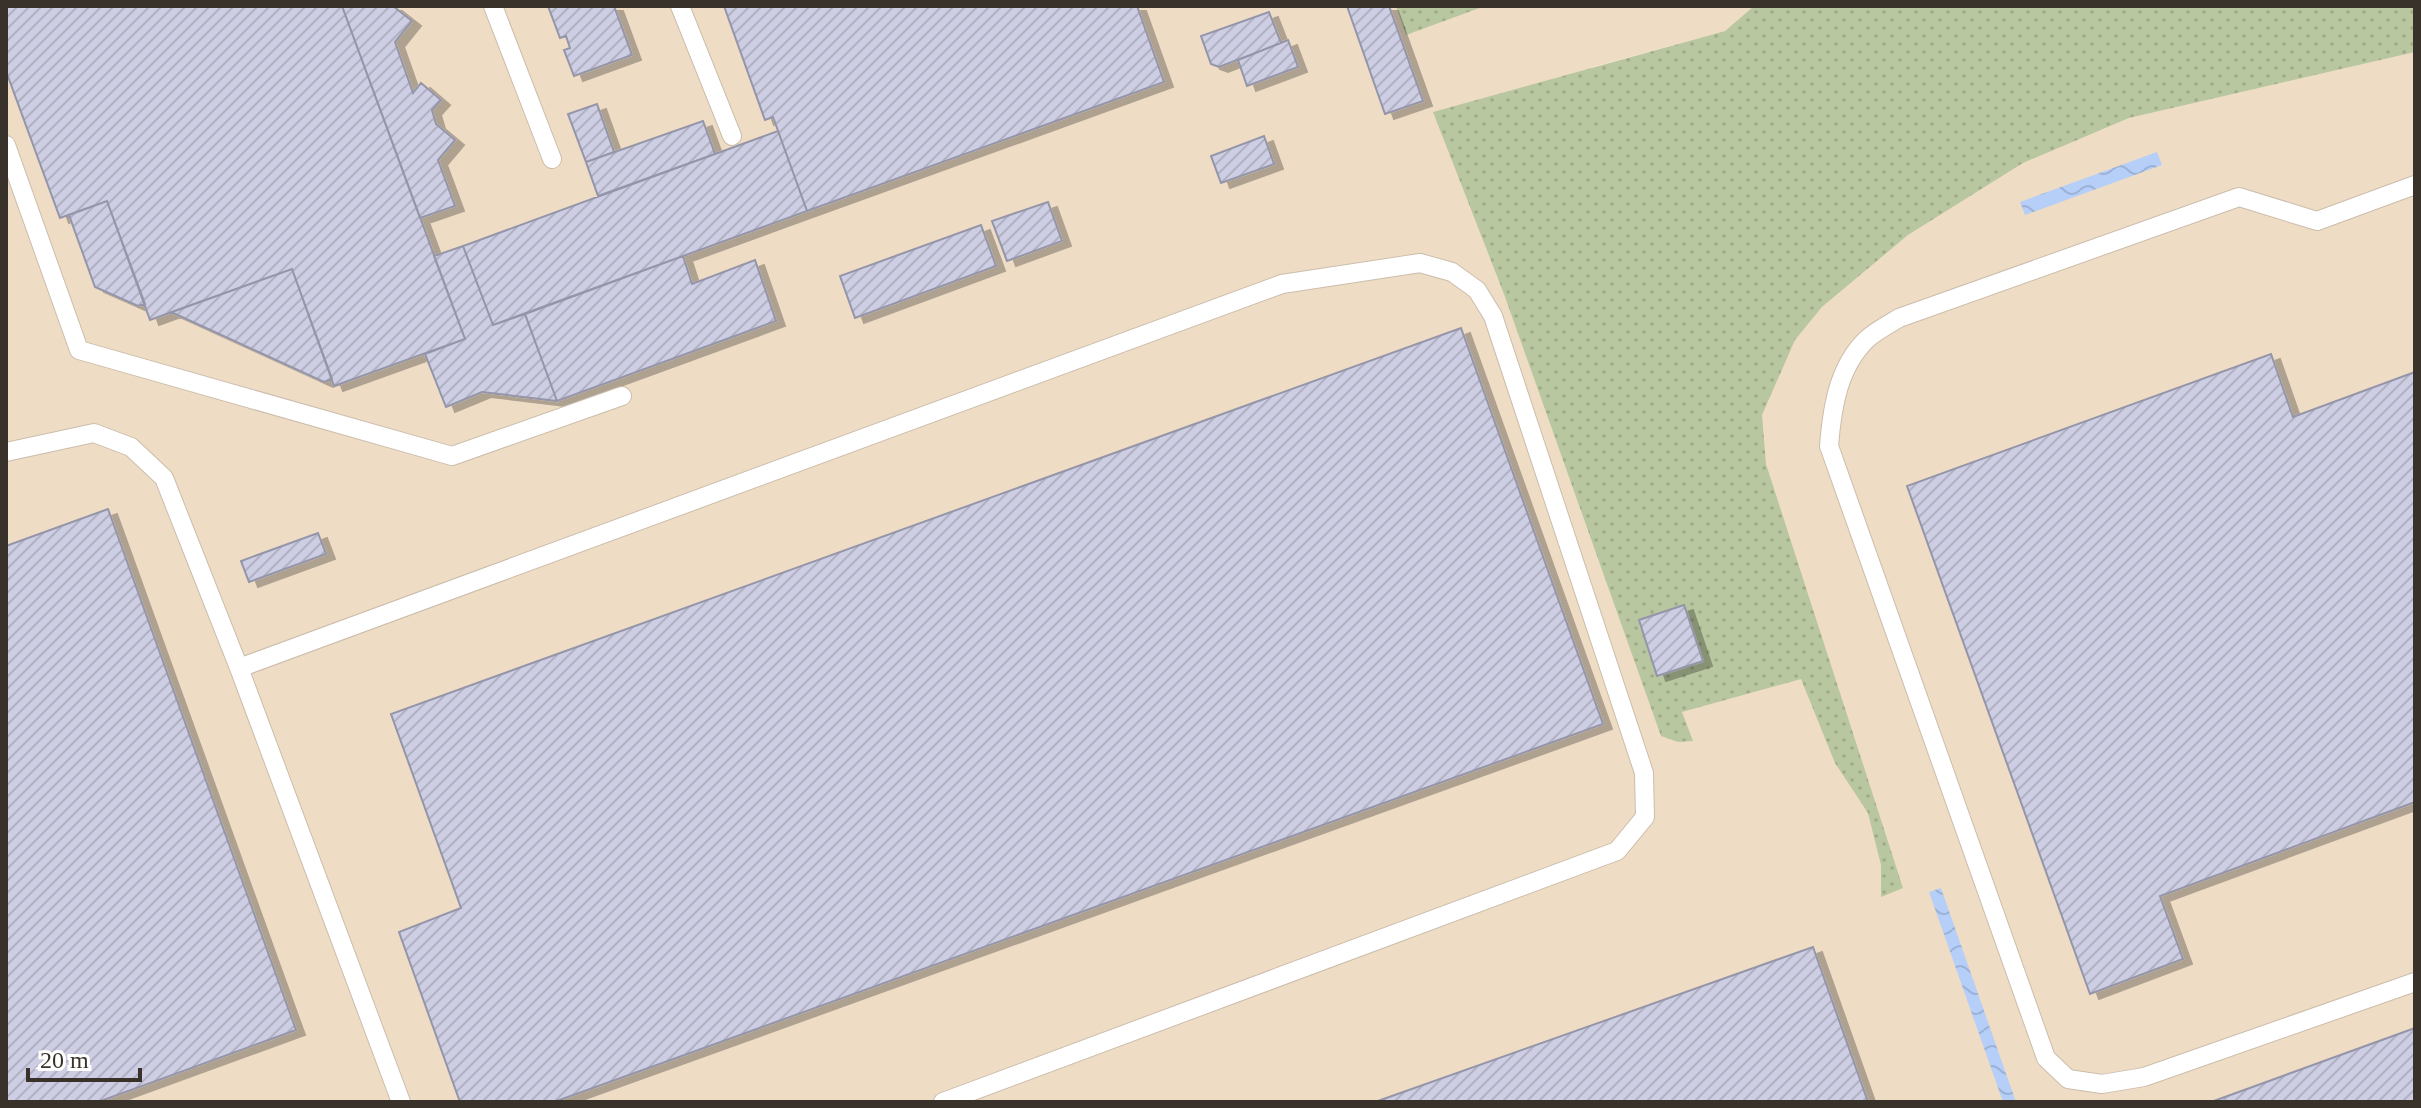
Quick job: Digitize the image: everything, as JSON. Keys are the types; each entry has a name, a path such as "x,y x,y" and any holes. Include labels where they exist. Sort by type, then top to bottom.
{"lane":[{"path":"493,6 552,159"},
{"path":"680,6 732,136"},
{"path":"6,145 79,350 452,456 622,396"},
{"path":"2415,185 2317,221 2239,197 1899,318 1867,339 1846,368 1832,408 1829,446 2046,1058 2068,1079 2102,1084 2144,1077 2415,982"},
{"path":"239,668 1282,284 1420,263 1452,272 1477,290 1493,316 1644,773 1645,817 1617,851 943,1102"},
{"path":"6,452 94,433 131,447 164,478 239,668 401,1102"}],"shaded area":[{"path":"6,6 1754,6 1725,31 1592,67 1761,415 1795,340 1822,307 1908,235 2023,163 2129,118 2415,52 2415,1102 6,1102"}],"green space":[{"path":"1396,6 1485,6 1406,35"},
{"path":"1754,6 2415,6 2415,52 2129,118 2023,163 1908,235 1822,307 1795,340 1762,415 1766,464 1903,888 1881,897 1881,865 1868,813 1835,763 1801,679 1682,712 1693,741 1678,742 1661,736 1504,294 1433,112 1725,31"}],"water":[{"path":"2157,152 2162,165 2025,215 2020,202"},
{"path":"1941,888 2016,1102 2003,1102 1929,892"}],"building":[{"path":"6,6 342,6 465,339 334,386 292,269 150,320 107,201 60,218 6,71"},
{"path":"342,6 393,6 412,21 395,42 413,93 421,83 441,100 432,110 436,124 455,140 438,160 455,206 420,218"},
{"path":"548,6 614,6 632,55 574,76 564,50 570,48 566,36 560,38"},
{"path":"724,6 1137,6 1164,82 807,211 773,117 765,120"},
{"path":"1347,6 1389,6 1423,101 1385,114"},
{"path":"1269,12 1281,43 1219,67 1211,64 1201,36"},
{"path":"1288,40 1298,67 1247,86 1238,60"},
{"path":"597,104 614,152 586,162 568,114"},
{"path":"703,121 715,154 598,196 586,162"},
{"path":"778,131 807,211 493,325 463,246"},
{"path":"1264,136 1274,164 1221,183 1211,156"},
{"path":"107,201 145,304 138,306 95,287 69,215"},
{"path":"1048,202 1062,241 1007,261 992,221"},
{"path":"981,225 996,266 855,318 840,276"},
{"path":"463,246 493,325 525,314 557,401 482,392 446,407 425,354 465,339 434,256"},
{"path":"683,256 692,284 755,260 776,321 557,401 525,314"},
{"path":"292,269 332,379 324,382 171,312"},
{"path":"1461,328 1603,724 554,1102 460,1102 399,932 461,908 391,714"},
{"path":"2271,354 2293,417 2415,372 2415,802 2160,896 2183,959 2090,994 1907,486"},
{"path":"108,509 296,1030 98,1102 6,1102 6,546"},
{"path":"318,533 326,554 249,582 241,561"},
{"path":"1684,605 1703,661 1657,676 1639,620"},
{"path":"1813,947 1868,1102 1375,1102"},
{"path":"2415,1028 2415,1102 2211,1102"}]}
